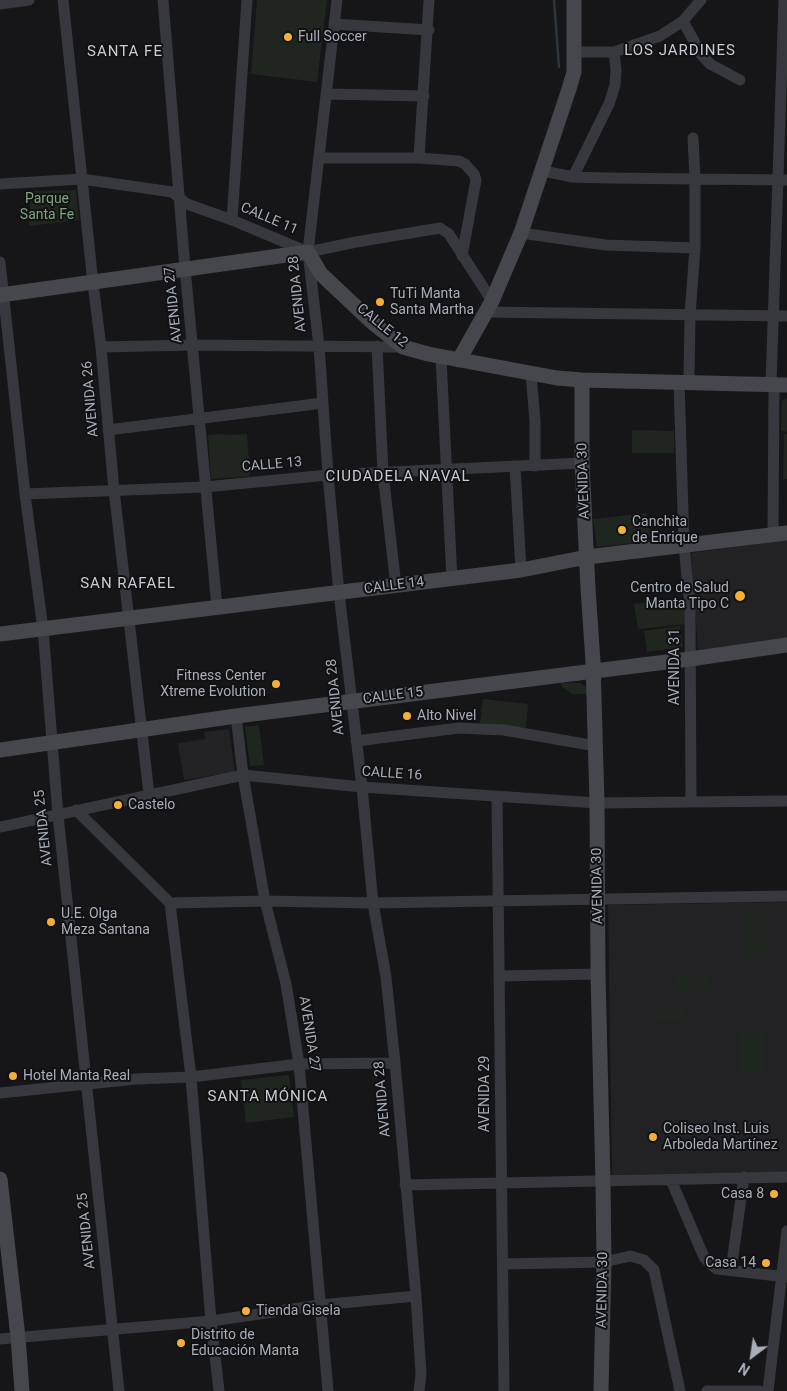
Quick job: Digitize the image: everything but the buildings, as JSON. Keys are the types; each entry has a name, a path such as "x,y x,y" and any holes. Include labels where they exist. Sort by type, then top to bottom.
{"street":[{"path":"0,4 29,0"},
{"name":"AVENIDA 26","path":"63,0 101,347 114,490 149,794"},
{"name":"AVENIDA 27","path":"163,0 185,268 217,607"},
{"path":"232,220 247,0"},
{"name":"AVENIDA 28","path":"337,0 308,252 319,346 339,593 362,787 372,903 386,976 395,1063 416,1296 421,1374 418,1391"},
{"path":"419,158 430,0"},
{"path":"459,360 489,307 521,233 543,171 574,72 574,0"},
{"path":"575,52 614,52 660,36 683,21 701,0"},
{"path":"780,534 774,316 783,180 784,0"},
{"path":"683,21 701,54 710,64 740,80"},
{"path":"334,24 429,30"},
{"path":"573,177 609,104 615,85 614,52"},
{"path":"327,94 424,96"},
{"name":"AVENIDA 31","path":"690,802 690,608 684,545 684,382 695,248 693,138"},
{"path":"319,158 419,158 459,161 465,164 474,174 476,180 462,256"},
{"path":"543,171 573,177 783,180"},
{"name":"CALLE 11","path":"0,184 82,179 172,192 187,204 232,220 308,252 437,228 446,231 462,256 489,307"},
{"path":"521,233 605,245 695,248"},
{"path":"1,295 308,252"},
{"name":"CALLE 12","path":"308,252 321,274 403,347 441,358 531,374 582,380 777,384"},
{"name":"AVENIDA 25","path":"0,262 1,295 43,629 58,815 119,1391"},
{"path":"489,307 690,315 787,316"},
{"path":"101,347 193,345 403,347"},
{"path":"377,346 383,473 396,586"},
{"path":"441,358 452,579"},
{"path":"531,374 536,466"},
{"name":"AVENIDA 30","path":"582,380 582,463 598,803 596,836 599,899 598,974 604,1262 601,1391"},
{"path":"108,430 323,404"},
{"name":"CALLE 13","path":"25,494 205,487 328,475 582,463"},
{"path":"515,466 521,570"},
{"name":"CALLE 14","path":"0,634 452,579 521,570 586,557 780,534"},
{"name":"CALLE 15","path":"0,750 236,716 787,645"},
{"name":"AVENIDA 27","path":"236,716 243,775 265,901 286,984 299,1064 328,1391"},
{"path":"356,741 459,728 504,730 596,746"},
{"name":"CALLE 16","path":"0,827 243,775 362,787 598,803 787,801"},
{"name":"AVENIDA 29","path":"497,796 497,901 500,976 500,1182 504,1391"},
{"path":"76,810 170,903 191,1076 211,1321 219,1391"},
{"path":"170,903 265,901 372,903 787,896"},
{"path":"500,976 598,974"},
{"path":"0,1093 191,1076 299,1064 395,1063"},
{"path":"405,1184 603,1182 744,1177 787,1178"},
{"path":"731,1270 744,1177"},
{"path":"0,1179 18,1337 22,1391"},
{"path":"671,1180 704,1257 710,1264 718,1269 784,1277"},
{"path":"768,1391 784,1277 787,1231"},
{"path":"503,1264 604,1262 630,1256 644,1260 654,1270 680,1391"},
{"path":"0,1339 211,1321 320,1305 416,1296"},
{"path":"774,1340 787,1342"},
{"path":"707,1391 760,1391"}],"shaded area":[{"name":"Centro de Salud Manta Tipo C","path":"787,540 787,638 698,650 691,553"},
{"path":"229,729 235,772 184,780 178,743 205,739 204,732"},
{"path":"787,902 787,1172 612,1175 608,905"}],"green space":[{"name":"Full Soccer","path":"257,0 327,0 317,82 251,74"},
{"name":"Parque Santa Fe","path":"76,190 79,220 29,226 31,191"},
{"path":"787,398 787,432 781,431 782,401"},
{"path":"632,430 674,431 674,453 632,453"},
{"path":"247,434 250,476 211,479 208,435"},
{"path":"784,434 787,434 787,479 783,479"},
{"name":"Canchita de Enrique","path":"647,513 651,541 597,547 593,519"},
{"path":"682,598 686,624 638,629 634,604"},
{"path":"680,626 683,647 647,652 644,631"},
{"path":"561,683 580,683 586,687 589,694 572,694 562,687"},
{"path":"483,699 528,704 526,728 480,723"},
{"path":"259,725 264,765 250,766 245,727"},
{"path":"745,914 770,914 770,953 745,953"},
{"path":"677,976 707,976 707,991 677,991"},
{"path":"655,1007 685,1007 685,1021 655,1022"},
{"path":"740,1030 764,1030 763,1074 739,1074"},
{"path":"289,1075 294,1117 246,1123 241,1080"}],"waterway":[{"path":"554,0 559,67"}],"place":[{"name":"Full Soccer","path":"288,37"},
{"name":"TuTi Manta Santa Martha","path":"380,302"},
{"name":"Canchita de Enrique","path":"622,530"},
{"name":"Centro de Salud Manta Tipo C","path":"740,596"},
{"name":"Fitness Center Xtreme Evolution","path":"276,684"},
{"name":"Alto Nivel","path":"407,716"},
{"name":"Castelo","path":"118,805"},
{"name":"U.E. Olga Meza Santana","path":"51,922"},
{"name":"Hotel Manta Real","path":"13,1076"},
{"name":"Coliseo Inst. Luis Arboleda Martínez","path":"653,1137"},
{"name":"Casa 8","path":"774,1194"},
{"name":"Casa 14","path":"766,1263"},
{"name":"Tienda Gisela","path":"246,1311"},
{"name":"Distrito de Educación Manta","path":"181,1343"}],"district":[{"name":"LOS JARDINES","path":"680,51"},
{"name":"SANTA FE","path":"125,52"},
{"name":"CIUDADELA NAVAL","path":"398,477"},
{"name":"SAN RAFAEL","path":"128,584"},
{"name":"SANTA MÓNICA","path":"268,1097"}]}
